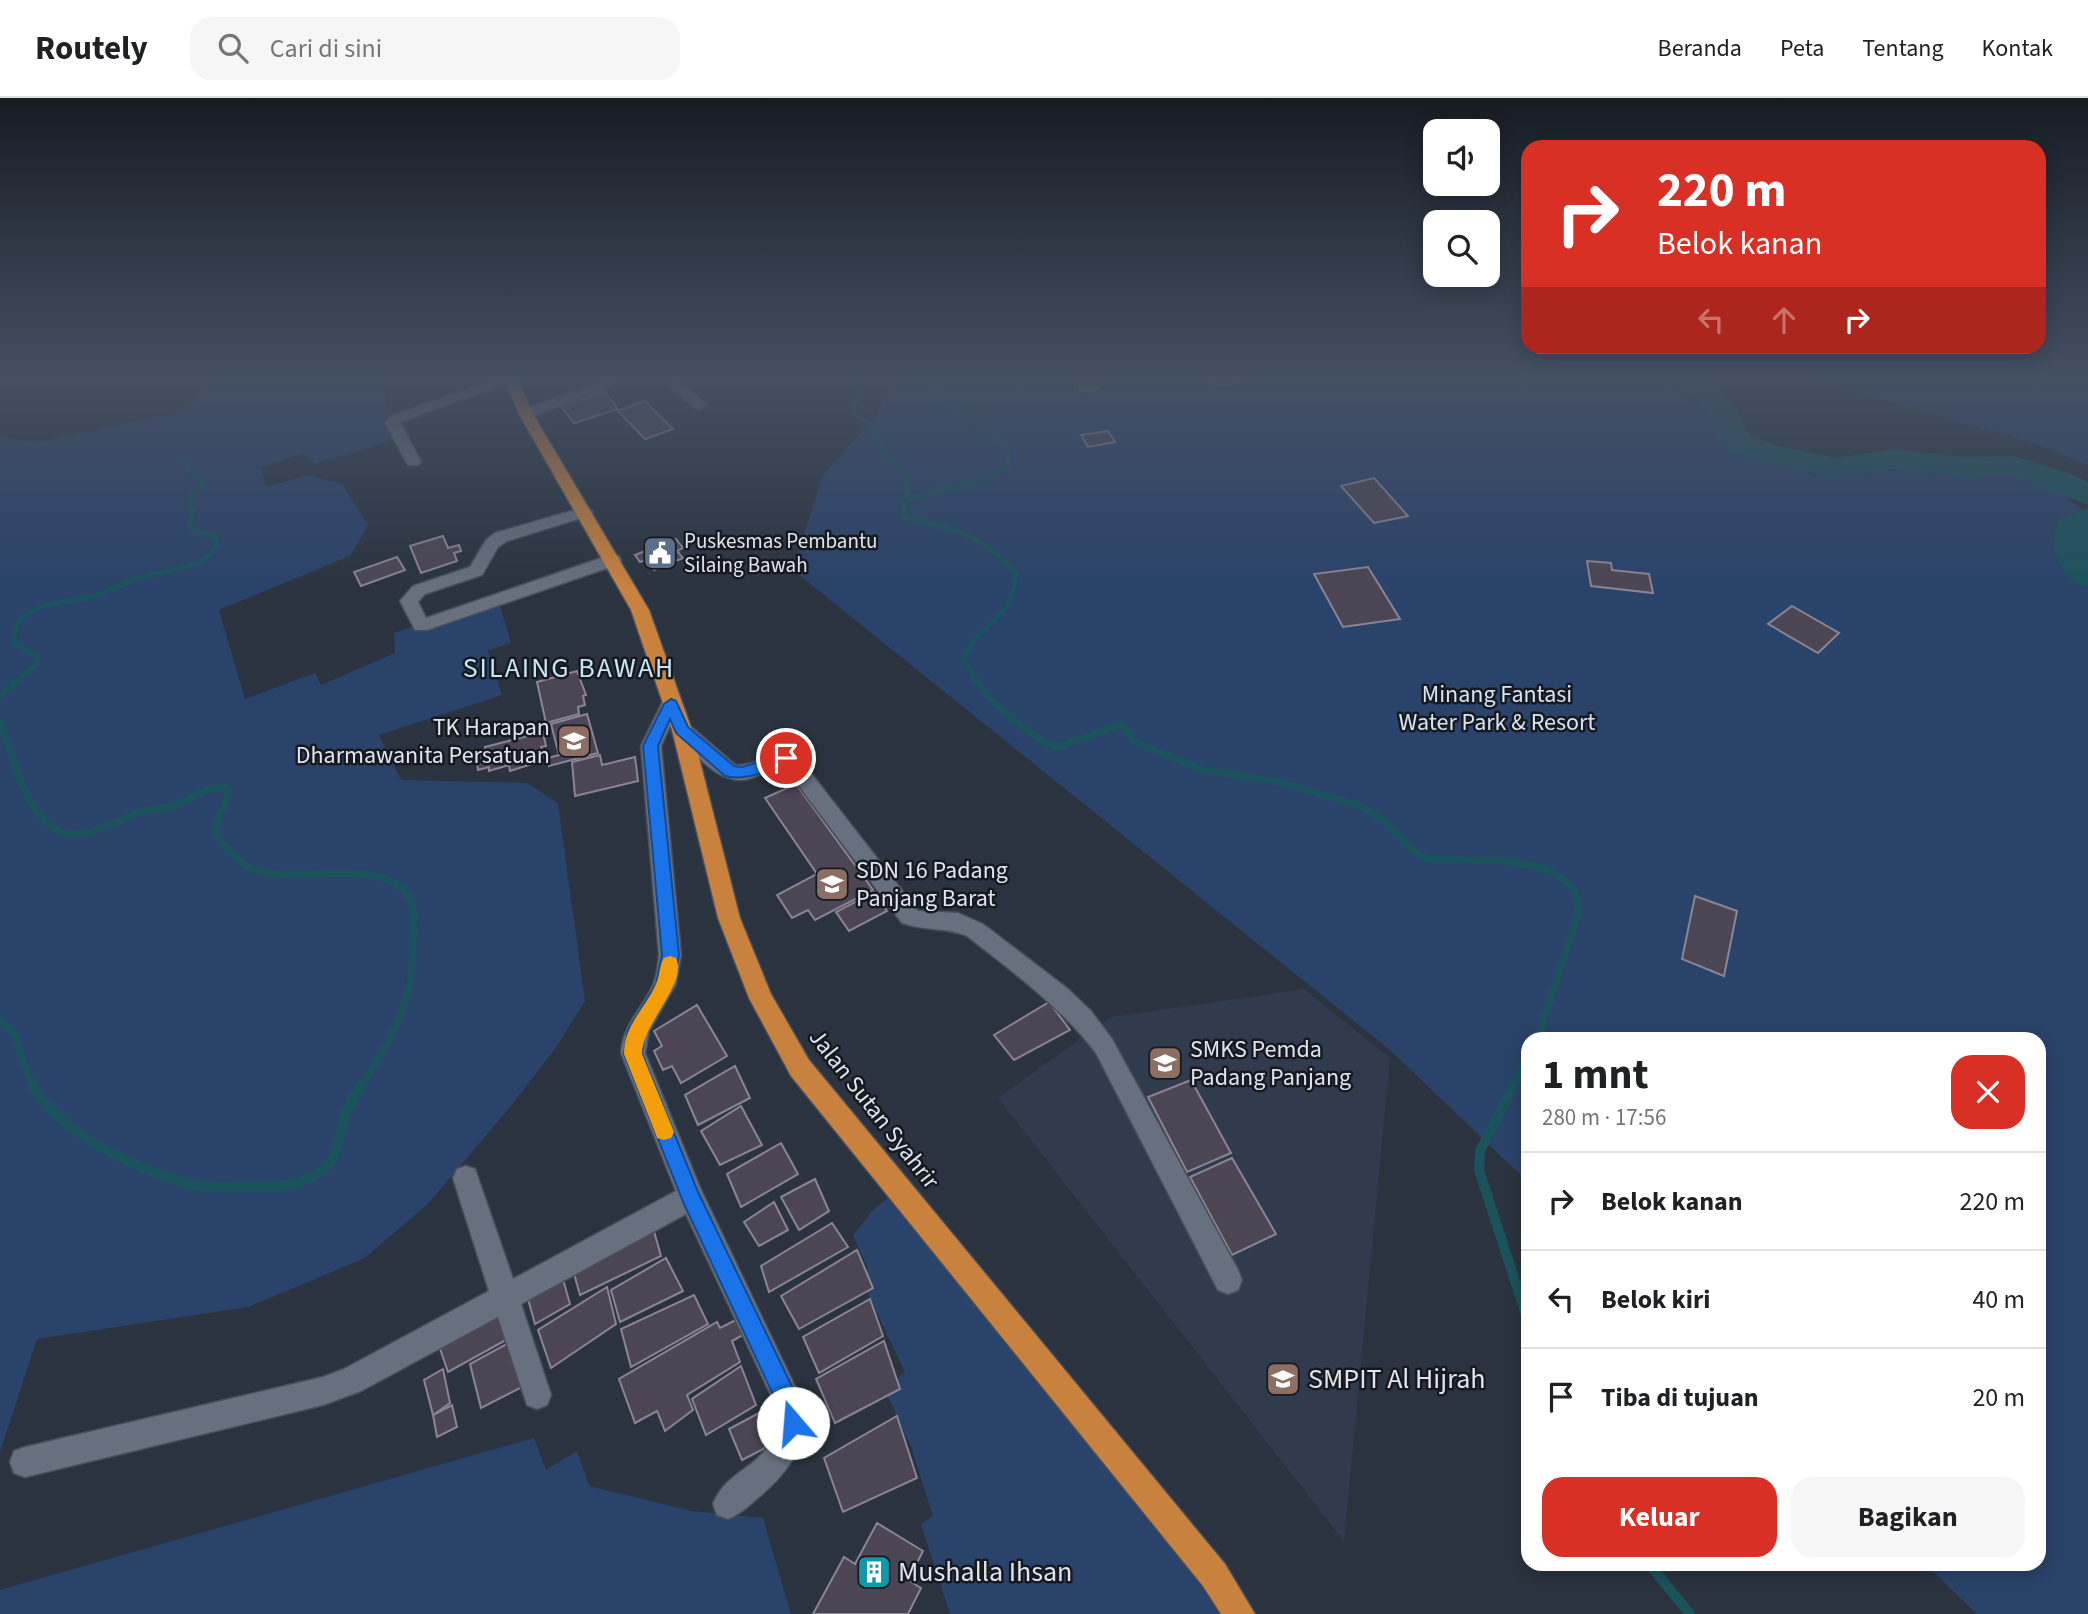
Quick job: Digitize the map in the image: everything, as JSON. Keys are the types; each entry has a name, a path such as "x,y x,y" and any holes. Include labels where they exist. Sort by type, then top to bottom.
{"highway":[{"name":"Jalan Sutan Syahrir","path":"545,446 640,610 682,730 729,918 761,998 800,1068 1214,1574 1239,1614"}],"street":[{"path":"404,446 413,462"},
{"path":"585,512 501,537 492,544 476,571 419,590 409,601 421,626 613,560"},
{"path":"671,704 651,746 670,962 665,985 637,1030 633,1054 691,1197 789,1403 793,1423 791,1440 781,1455 727,1504"},
{"path":"682,730 730,772 743,773 781,758 790,760 910,917 968,925 1060,996 1083,1018 1104,1046 1228,1280"},
{"path":"466,1178 537,1395"},
{"path":"24,1462 324,1391 351,1381 691,1197"}],"shaded area":[{"path":"1304,989 1390,1058 1344,1541 998,1098 1111,1017"}],"green space":[{"path":"0,446 373,446 314,464 303,453 261,467 266,487 308,475 342,484 368,525 350,556 219,610 245,699 315,673 321,685 395,653 394,633 498,599 511,642 488,651 502,695 379,735 401,780 527,783 558,803 585,1001 557,1046 511,1106 427,1205 363,1259 248,1307 37,1339 0,1452"},
{"name":"Minang Fantasi Water Park & Resort","path":"849,446 1749,446 1811,474 1987,465 2059,491 2084,511 2088,526 2088,1614 1977,1614 1932,1571 2046,1571 2046,1032 1521,1032 1521,1175 1390,1050 793,570 823,475"},
{"path":"2041,446 2088,446 2088,465"},
{"path":"893,1194 1202,1587 1219,1614 950,1614 921,1524 933,1516 911,1447 884,1388 905,1373 859,1274 868,1268 853,1236 872,1211"},
{"path":"534,1438 546,1470 577,1451 589,1486 692,1511 763,1518 791,1614 0,1614 0,1590"}],"building":[{"path":"1374,478 1408,516 1374,523 1341,486"},
{"path":"443,536 448,548 459,545 461,551 454,553 457,561 421,573 410,546"},
{"name":"Puskesmas Pembantu Silaing Bawah","path":"676,539 683,548 677,551 683,558 654,570 646,560 640,562 635,555"},
{"path":"397,557 405,570 361,586 354,572"},
{"path":"1587,561 1611,563 1612,570 1649,574 1653,593 1591,586"},
{"path":"1368,567 1400,619 1343,627 1314,574"},
{"path":"1792,606 1839,633 1818,653 1768,624"},
{"path":"577,671 586,695 583,696 585,705 578,707 579,714 546,723 537,682"},
{"path":"587,714 598,753 549,766 548,758 559,755 551,724"},
{"path":"543,732 546,746 541,747 542,751 546,750 547,756 510,771 509,765 489,771 489,767 478,770 476,756 486,753 485,747"},
{"path":"600,755 602,765 635,757 638,781 575,796 572,762"},
{"path":"796,784 873,890 815,920 808,910 792,918 777,895 817,874 765,798"},
{"path":"874,892 887,911 849,931 836,912"},
{"path":"1695,896 1737,911 1724,976 1682,959"},
{"path":"1049,1002 1070,1030 1014,1060 994,1035"},
{"path":"697,1005 727,1056 681,1083 672,1066 663,1070 654,1051 662,1046 654,1031"},
{"path":"735,1066 750,1098 698,1125 685,1095"},
{"path":"1191,1080 1231,1153 1187,1172 1148,1097"},
{"path":"741,1106 762,1145 720,1165 701,1131"},
{"path":"781,1143 798,1174 741,1207 727,1174"},
{"path":"1232,1158 1276,1234 1232,1255 1190,1177"},
{"path":"815,1179 829,1211 799,1230 781,1197"},
{"path":"774,1202 788,1230 759,1246 744,1222"},
{"path":"832,1223 848,1247 769,1292 761,1266"},
{"path":"652,1224 661,1256 580,1295 571,1263"},
{"path":"857,1250 873,1288 799,1329 781,1296"},
{"path":"666,1258 683,1291 620,1322 611,1290"},
{"path":"561,1272 570,1304 535,1324 526,1292"},
{"path":"607,1287 616,1324 551,1368 538,1330"},
{"path":"694,1295 708,1324 631,1367 621,1329"},
{"path":"870,1299 883,1336 819,1373 803,1337"},
{"path":"498,1311 506,1340 448,1372 437,1340"},
{"path":"738,1319 743,1335 732,1341 740,1362 687,1395 693,1410 665,1431 657,1411 635,1423 619,1379 717,1322 720,1328"},
{"path":"512,1341 524,1386 481,1408 470,1364"},
{"path":"884,1341 900,1389 835,1423 816,1379"},
{"path":"741,1366 756,1405 706,1435 692,1399"},
{"path":"443,1369 450,1403 433,1415 424,1380"},
{"path":"452,1405 457,1427 437,1437 433,1415"},
{"path":"759,1413 771,1445 742,1460 729,1429"},
{"path":"897,1416 917,1478 843,1512 824,1458"},
{"name":"Mushalla Ihsan","path":"877,1523 923,1551 908,1580 921,1588 908,1614 813,1614 844,1557 855,1564"}],"waterway":[{"path":"881,446 888,458 904,470 907,478 907,501"},
{"path":"907,501 996,474 1008,467 1008,449 1004,446"},
{"path":"1744,446 1765,453 1836,468 1895,459 1963,467 2014,466 2060,481 2088,495"},
{"path":"15,682 38,663 37,657 14,642 19,622 30,612 47,605 98,595 142,577 200,562 209,556 215,548 217,537 194,531 189,526 192,513 189,500 202,481 188,469 184,457"},
{"path":"907,501 904,510 906,518 967,535 991,550 1016,574 1009,603 978,636 963,658 977,682"},
{"path":"2088,518 2070,527 2069,533 2074,553 2088,575"},
{"path":"0,695 18,680"},
{"path":"976,680 1014,720 1039,738 1059,747 1122,724 1135,742 1203,770 1279,782 1358,805 1381,819 1413,851 1428,859 1508,861 1547,869 1567,882 1576,892 1579,912 1540,1032"},
{"path":"0,722 19,775 37,812 50,825 64,833 89,833 137,813 174,806 203,792 216,788 229,789 217,823 217,834 226,848 250,868 266,873 373,876 391,881 405,891 414,916 410,983 400,1018 362,1085"},
{"path":"0,1018 15,1037 32,1085"},
{"path":"1514,1085 1521,1072"},
{"path":"32,1083 60,1118 103,1148 127,1161 174,1179 222,1188 286,1185 304,1181 320,1172 336,1152 347,1110 363,1083"},
{"path":"1515,1083 1480,1151 1479,1170 1521,1299"},
{"path":"1655,1571 1690,1614"}],"slow traffic":[{"path":"664,1132 633,1054 633,1044 637,1030 665,985 670,963"}],"place":[{"name":"Puskesmas Pembantu Silaing Bawah","path":"660,553"},
{"name":"TK Harapan Dharmawanita Persatuan","path":"574,741"},
{"name":"SDN 16 Padang Panjang Barat","path":"832,884"},
{"name":"SMKS Pemda Padang Panjang","path":"1165,1063"},
{"name":"SMPIT Al Hijrah","path":"1283,1379"},
{"name":"Mushalla Ihsan","path":"874,1572"}],"district":[{"name":"SILAING BAWAH","path":"569,668"}],"route":[{"path":"786,758 743,773 730,772 682,730 671,704 653,738 651,746 670,955 665,985 637,1030 633,1054 691,1197 789,1403 793,1423"}]}
